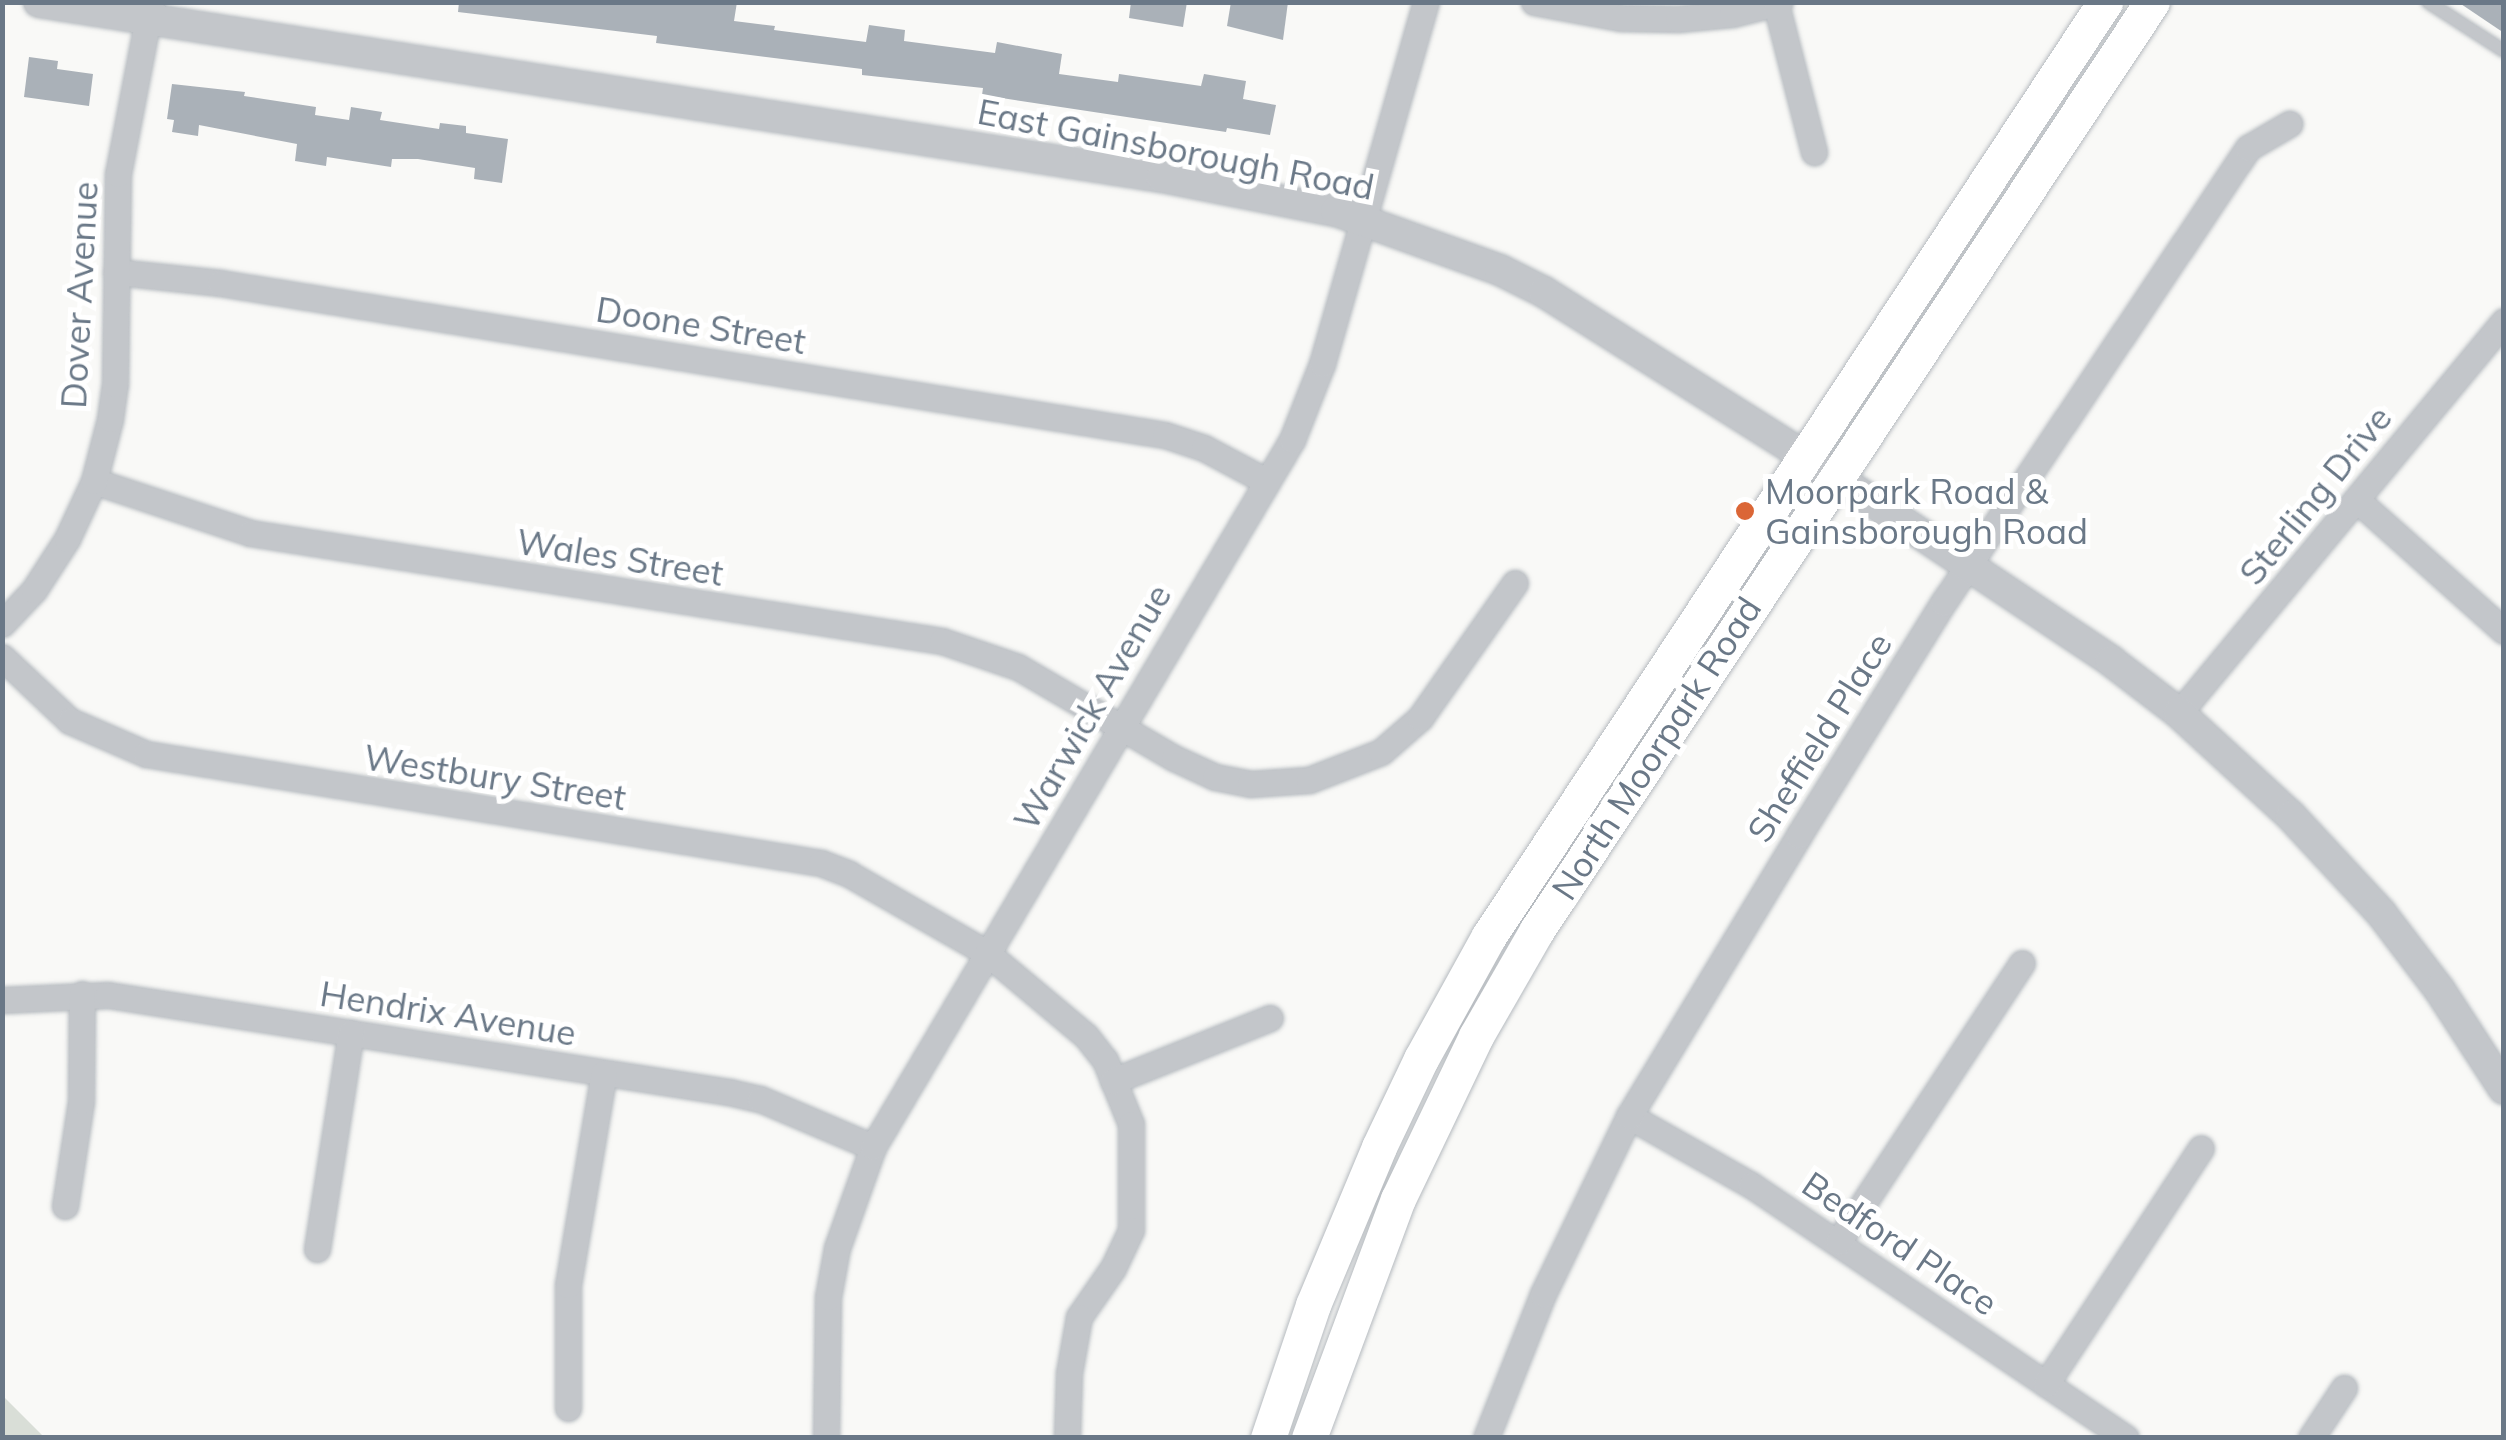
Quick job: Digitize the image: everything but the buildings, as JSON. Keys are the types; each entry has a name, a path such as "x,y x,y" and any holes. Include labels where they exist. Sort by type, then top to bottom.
{"main road":[{"name":"North Moorpark Road","path":"1268,1438 1313,1305 1379,1147 1430,1042 1490,936 2105,2"},
{"name":"North Moorpark Road","path":"1309,1438 1368,1270 1476,1036 1537,930 2152,2"}],"street":[{"name":"East Gainsborough Road","path":"39,2 149,11 781,120 1162,177 1364,220 1454,252 1544,292 1804,456 2111,661 2179,713 2234,759 2350,878 2439,989 2504,1090"},
{"name":"Warwick Avenue","path":"826,1438 828,1298 837,1248 873,1147 1124,729 1180,623 1292,440 1322,364 1426,2"},
{"path":"1534,2 1582,14 1659,19 1732,14 1778,3 1814,152"},
{"name":"Dover Avenue","path":"2,624 34,590 67,539 94,481 115,384 121,151 149,11"},
{"name":"Sheffield Place","path":"1486,1438 1543,1294 1629,1116 1968,567 2248,148 2290,124"},
{"name":"Doone Street","path":"116,272 240,286 1165,435 1204,448 1266,481"},
{"name":"Sterling Drive","path":"2179,713 2504,320"},
{"name":"Wales Street","path":"94,481 194,517 324,547 942,641 1018,667 1214,777 1250,784 1309,780 1342,771 1381,752 1420,718 1515,582"},
{"path":"2357,500 2504,632"},
{"name":"Westbury Street","path":"2,658 70,721 146,754 821,864 849,874 987,954 1070,1018 1105,1060 1131,1124 1133,1218 1124,1250 1079,1318 1069,1373 1067,1438"},
{"path":"1838,1242 2022,962"},
{"path":"66,1206 81,1101 82,994"},
{"name":"Hendrix Avenue","path":"2,1000 82,994 760,1099 873,1147"},
{"path":"1113,1081 1270,1018"},
{"path":"317,1248 351,1033"},
{"path":"568,1408 568,1285 604,1073"},
{"name":"Bedford Place","path":"1629,1116 1751,1185 2126,1438"},
{"path":"2046,1384 2200,1148"},
{"path":"2311,1438 2344,1388"}],"lane":[{"path":"2428,2 2504,51"}],"shaded area":[{"path":"3,1396 44,1437 3,1437"}],"place":[{"name":"Moorpark Road & Gainsborough Road","path":"1745,511"}]}
